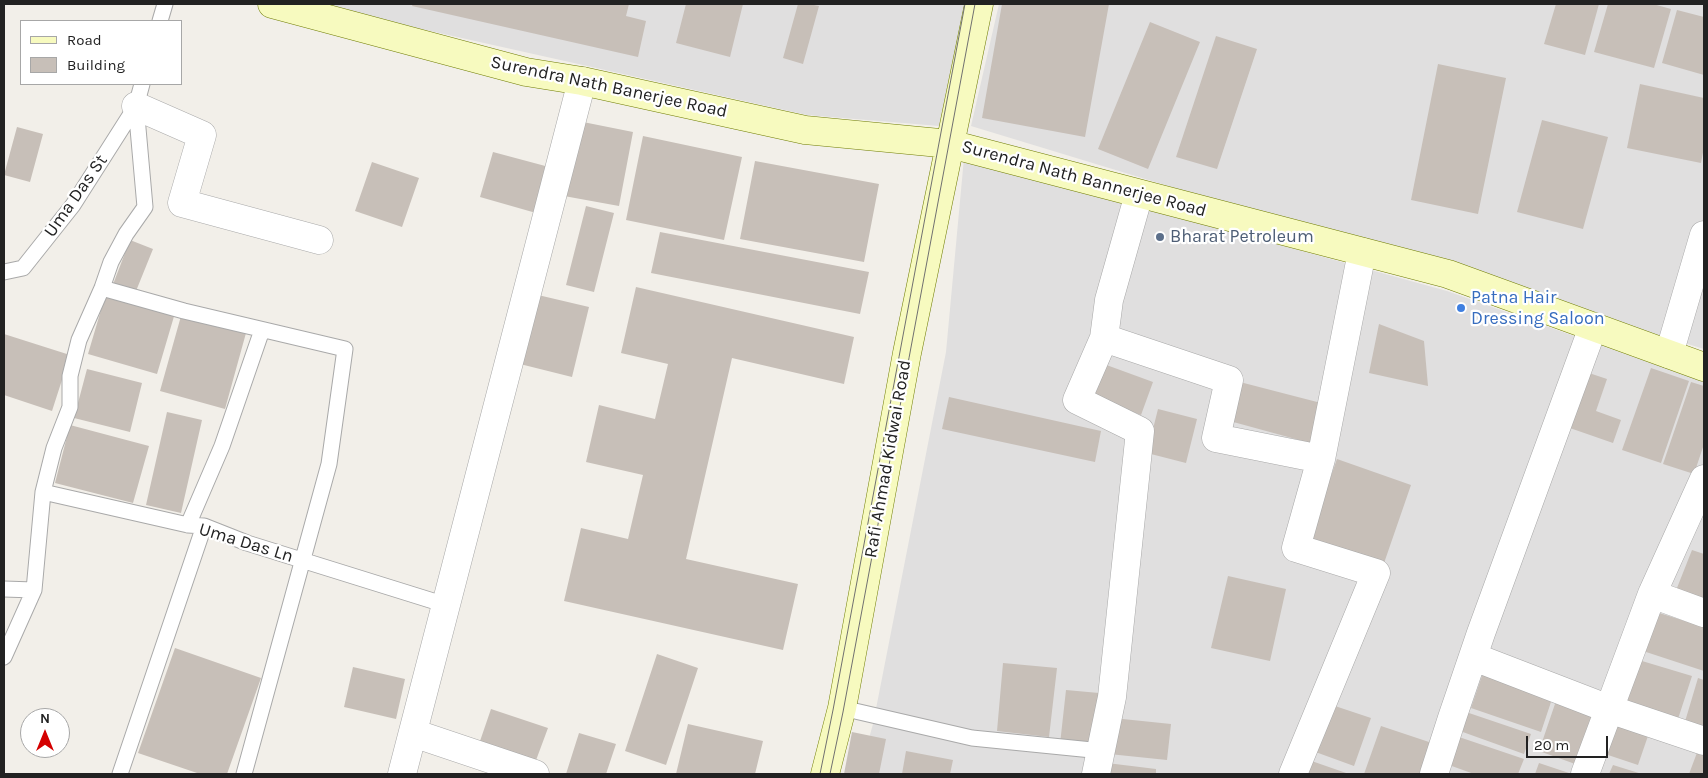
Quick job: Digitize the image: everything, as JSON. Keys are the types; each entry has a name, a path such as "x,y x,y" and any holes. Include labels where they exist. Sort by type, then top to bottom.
{"main road":[{"name":"Surendra Nath Banerjee Road","path":"272,4 526,72 582,81 805,130 950,144"},
{"name":"Rafi Ahmad Kidwai Road","path":"825,774 842,708 907,353 979,4"},
{"name":"Surendra Nath Bannerjee Road","path":"950,144 1448,274 1704,367"}],"street":[{"path":"402,774 582,81"},
{"path":"139,95 202,135 182,203 319,240"},
{"path":"1099,763 1112,697 1140,431 1077,400 1104,338 1109,300 1140,194"},
{"path":"1669,354 1704,235"},
{"path":"1293,774 1376,573 1296,548 1321,459 1362,252"},
{"path":"1434,774 1452,718 1593,326"},
{"path":"1104,338 1229,380 1216,438 1321,459"},
{"path":"1585,774 1652,594 1704,479"},
{"path":"1652,594 1704,613"},
{"path":"1474,657 1609,709 1704,741"},
{"path":"412,733 534,774"}],"lane":[{"path":"160,20 165,4"},
{"path":"4,657 34,590 43,492 54,448 70,407 70,376 78,340 102,288 111,262 122,241 145,207 139,95"},
{"name":"Uma Das St","path":"4,272 23,268 73,205 139,95"},
{"path":"102,288 184,311 345,349 329,464 244,774"},
{"path":"188,526 222,446 262,330"},
{"name":"Uma Das Ln","path":"43,492 188,526 204,526 247,543 446,605"},
{"path":"120,774 204,526"},
{"path":"4,590 34,590"},
{"path":"842,708 972,738 1099,763"}],"shaded area":[{"path":"326,4 965,4 939,126 807,115 381,20"},
{"path":"999,4 1704,4 1704,349 971,126"},
{"path":"964,158 1447,291 1704,382 1704,774 859,774 873,724 946,352"}],"building":[{"path":"413,4 629,4 626,16 646,21 638,57 412,6"},
{"path":"686,4 743,4 730,57 676,43"},
{"path":"798,4 819,6 803,64 783,58"},
{"path":"1002,4 1109,4 1085,137 982,118"},
{"path":"1556,4 1599,4 1585,55 1544,44"},
{"path":"1608,4 1653,4 1671,9 1654,68 1594,52"},
{"path":"1677,10 1704,17 1704,75 1662,63"},
{"path":"1150,22 1200,42 1148,169 1098,149"},
{"path":"1216,36 1257,49 1217,169 1176,157"},
{"path":"1438,64 1506,78 1478,214 1411,200"},
{"path":"1640,84 1704,98 1704,147 1701,163 1627,148"},
{"path":"1542,120 1608,137 1583,229 1517,212"},
{"path":"578,121 633,132 619,206 564,196"},
{"path":"17,127 43,134 30,182 4,175"},
{"path":"643,136 742,157 724,240 626,220"},
{"path":"493,152 549,167 536,213 480,197"},
{"path":"755,161 879,184 864,262 740,239"},
{"path":"372,162 419,178 402,227 355,211"},
{"path":"586,206 614,213 594,292 566,285"},
{"path":"660,232 869,272 860,314 651,273"},
{"path":"130,240 153,249 134,296 112,287"},
{"path":"636,287 854,337 844,384 732,358 686,559 798,584 783,650 564,601 581,528 628,539 643,475 586,462 599,405 655,419 668,364 621,353"},
{"path":"106,293 175,313 157,374 88,354"},
{"path":"538,295 589,307 572,377 520,364"},
{"path":"181,316 246,333 225,409 160,391"},
{"path":"1379,324 1424,341 1428,386 1369,373"},
{"path":"4,334 70,355 52,411 4,395"},
{"path":"1101,363 1153,382 1141,415 1089,396"},
{"path":"1651,368 1689,381 1661,463 1622,450"},
{"path":"87,369 142,383 130,432 74,418"},
{"path":"1586,372 1607,379 1596,411 1621,420 1613,443 1567,427"},
{"path":"1236,381 1321,403 1310,443 1226,420"},
{"path":"1691,382 1704,386 1704,444 1694,474 1663,464"},
{"path":"949,397 1101,431 1095,462 942,429"},
{"path":"1158,409 1197,419 1186,463 1147,453"},
{"path":"167,412 202,420 181,513 146,505"},
{"path":"70,425 149,446 133,503 55,483"},
{"path":"1337,459 1411,485 1383,566 1308,541"},
{"path":"1692,550 1704,554 1704,605 1675,593"},
{"path":"1228,576 1286,589 1270,661 1211,648"},
{"path":"1656,612 1704,627 1704,671 1643,651"},
{"path":"175,648 261,678 227,774 200,774 138,753"},
{"path":"657,654 698,668 666,765 625,751"},
{"path":"1632,658 1692,676 1677,722 1618,704"},
{"path":"1003,663 1057,668 1049,737 997,731"},
{"path":"353,667 405,679 396,719 344,707"},
{"path":"1483,673 1553,696 1541,732 1471,708"},
{"path":"1698,678 1704,680 1704,731 1684,725"},
{"path":"1066,690 1099,693 1094,748 1060,744"},
{"path":"1556,701 1595,715 1578,765 1539,751"},
{"path":"1326,703 1371,718 1354,766 1310,750"},
{"path":"491,709 548,728 535,763 479,744"},
{"path":"1466,712 1531,734 1524,754 1460,731"},
{"path":"1113,718 1171,724 1167,760 1109,754"},
{"path":"1613,721 1649,733 1638,765 1602,753"},
{"path":"688,724 763,741 755,774 676,774"},
{"path":"1381,726 1435,744 1424,774 1364,774"},
{"path":"852,732 886,739 879,774 844,774"},
{"path":"579,733 616,744 606,774 566,774"},
{"path":"1459,737 1524,759 1518,774 1474,774 1449,765"},
{"path":"1698,750 1704,753 1704,774 1689,774"},
{"path":"906,751 953,760 950,774 902,774"},
{"path":"1303,758 1349,774 1297,774"},
{"path":"1107,763 1156,769 1156,774 1106,774"},
{"path":"1539,763 1572,774 1535,774"},
{"path":"1613,765 1642,774 1609,774"}],"tram line":[{"path":"820,774 965,4"},
{"path":"830,774 975,4"}],"place":[{"name":"Bharat Petroleum","path":"1160,237"},
{"name":"Patna Hair Dressing Saloon","path":"1461,308"}]}
